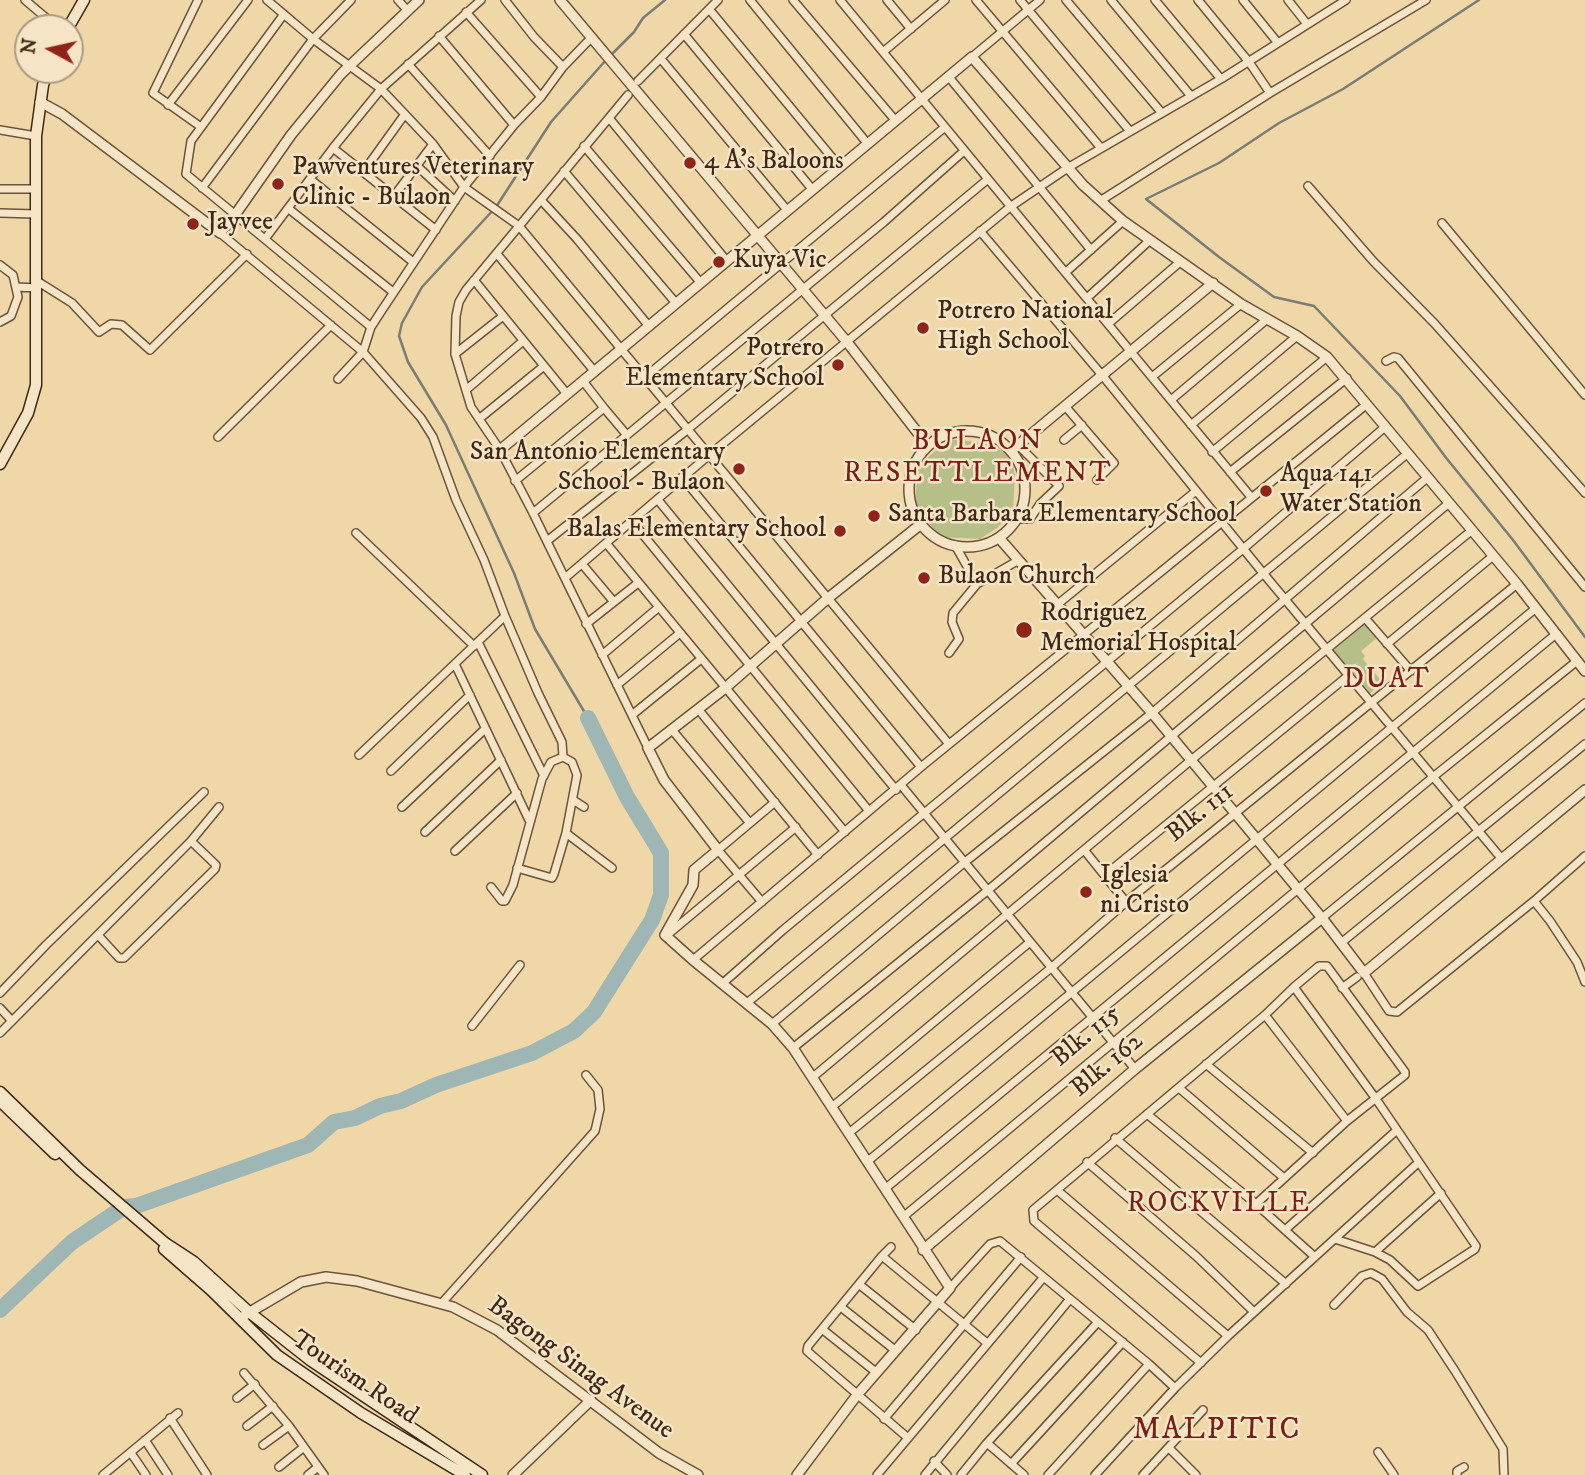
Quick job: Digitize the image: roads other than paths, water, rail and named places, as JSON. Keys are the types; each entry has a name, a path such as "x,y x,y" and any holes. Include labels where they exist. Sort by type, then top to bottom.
{"main road":[{"path":"0,464 28,414 38,374 36,136 44,84"},
{"path":"0,1091 85,1178"},
{"path":"1,1102 163,1245"},
{"name":"Tourism Road","path":"163,1245 277,1354 361,1413 466,1475"},
{"name":"Tourism Road","path":"163,1245 194,1262 248,1312 310,1360 482,1475"}],"street":[{"path":"24,0 41,14"},
{"path":"198,0 153,89 155,96 201,127"},
{"path":"168,105 248,0"},
{"path":"267,0 277,3 284,15 313,39 381,89 433,144 464,187 519,226 950,744"},
{"path":"202,188 313,39 351,0"},
{"path":"398,0 407,10"},
{"path":"220,233 291,135 349,65 419,0"},
{"path":"265,239 381,89 481,0"},
{"path":"505,0 534,37 563,67"},
{"path":"560,0 847,342 928,446"},
{"path":"638,81 719,0"},
{"path":"750,0 867,144"},
{"path":"793,0 895,120"},
{"path":"840,0 1251,497"},
{"path":"887,0 911,29"},
{"path":"883,52 911,29 934,3 944,0"},
{"path":"976,0 1101,148"},
{"path":"1020,0 1129,130"},
{"path":"500,450 1040,0"},
{"path":"1066,0 1161,112"},
{"path":"1111,0 1191,96"},
{"path":"1155,0 1221,79"},
{"path":"1198,0 1249,62 1270,93"},
{"path":"1243,0 1278,43"},
{"path":"1288,0 1307,24"},
{"path":"1100,201 1270,93 1426,0"},
{"path":"565,578 682,477 1010,207 1129,130 1249,62 1340,1"},
{"path":"709,9 839,166"},
{"path":"466,12 541,97"},
{"path":"284,15 201,127 189,149 186,174 371,327"},
{"path":"684,34 812,189"},
{"path":"439,36 514,125"},
{"path":"338,379 363,352 371,327 464,187 514,125 541,97 563,67 594,42"},
{"path":"972,57 1083,185 1123,221 1241,304 1327,356 1517,584 1585,671"},
{"path":"661,59 787,209"},
{"path":"408,64 491,156"},
{"path":"948,76 1091,250"},
{"path":"628,95 474,280 459,302 455,354 471,407 500,450 533,513 664,780 762,902"},
{"path":"40,102 62,114 220,233 363,352 408,400 432,437 505,616 562,741 563,757 576,768 566,833 552,878 517,868"},
{"path":"364,171 405,114"},
{"path":"609,118 726,260"},
{"path":"644,378 945,127"},
{"path":"0,130 36,136"},
{"path":"394,195 433,144"},
{"path":"584,146 700,282"},
{"path":"333,148 436,230"},
{"path":"533,513 884,222 964,150"},
{"path":"417,166 455,201"},
{"path":"564,171 675,302"},
{"path":"310,179 413,262"},
{"path":"547,541 687,430 988,179"},
{"path":"1308,186 1585,493"},
{"path":"0,189 36,189"},
{"path":"541,200 648,325"},
{"path":"289,209 393,292"},
{"path":"0,213 35,214"},
{"path":"1066,272 1123,221"},
{"path":"1442,223 1585,395"},
{"path":"979,231 1102,375 1243,549 1501,858"},
{"path":"1087,298 1149,241"},
{"path":"17,287 37,289 72,303 99,332 111,324 122,325 150,350 247,254"},
{"path":"497,254 595,372"},
{"path":"1108,324 1180,262"},
{"path":"0,265 13,275 18,297 11,316 0,322"},
{"path":"474,280 567,394"},
{"path":"1014,448 1213,284"},
{"path":"18,297 37,289"},
{"path":"1152,377 1241,304"},
{"path":"455,354 503,316"},
{"path":"1171,400 1266,320"},
{"path":"218,437 331,325"},
{"path":"1191,425 1297,336"},
{"path":"466,390 523,341"},
{"path":"1212,452 1327,356"},
{"path":"1386,361 1398,358 1585,587"},
{"path":"479,419 544,366"},
{"path":"1230,471 1347,378"},
{"path":"583,381 626,434"},
{"path":"693,960 950,744 1367,404"},
{"path":"1065,406 1114,463 1097,480"},
{"path":"515,481 604,408"},
{"path":"1064,440 1082,425"},
{"path":"722,984 793,921 1243,549 1385,427"},
{"path":"1014,448 1024,493 1017,519 1000,539 981,546 944,544 921,524 913,510 909,491 913,467 928,446 949,433 967,431 989,435 1014,448 1059,486 1040,503 1030,519 1017,519"},
{"path":"747,1003 1408,453"},
{"path":"682,477 921,768"},
{"path":"772,1024 965,862 1152,713 1427,478"},
{"path":"1058,604 1196,491"},
{"path":"658,500 776,645 965,862 1135,1069"},
{"path":"793,1048 987,891 1449,503"},
{"path":"631,520 869,811"},
{"path":"648,748 673,731 921,524"},
{"path":"813,1077 1009,916 1190,761 1471,531"},
{"path":"356,533 476,644 544,776"},
{"path":"1000,539 1086,635 1322,918 1389,1011 1397,1012 1585,856"},
{"path":"606,543 724,689 845,832"},
{"path":"955,545 977,584"},
{"path":"1387,644 1493,556"},
{"path":"949,653 959,639 952,622 953,613 977,584 1019,560"},
{"path":"582,564 614,602"},
{"path":"586,624 638,583"},
{"name":"Blk. 111","path":"849,1133 1051,968 1126,902 1517,584"},
{"path":"602,655 659,607"},
{"path":"868,1161 1536,608"},
{"path":"359,755 505,616"},
{"path":"1365,618 1411,671"},
{"path":"617,685 680,633"},
{"path":"886,1188 1556,634"},
{"path":"632,715 701,659"},
{"name":"Blk. 115","path":"904,1217 1433,777 1577,661"},
{"path":"455,664 530,820"},
{"path":"1105,876 1349,674"},
{"path":"391,771 470,695"},
{"path":"1322,918 1585,703"},
{"path":"698,709 818,855"},
{"path":"402,807 485,729"},
{"path":"673,731 749,822"},
{"path":"1341,943 1585,744"},
{"path":"491,887 502,901 505,901 513,885 544,776 551,762 563,757"},
{"path":"425,832 501,760"},
{"path":"1342,988 1585,790"},
{"path":"0,993 204,792"},
{"path":"455,851 517,793"},
{"path":"573,800 584,807"},
{"path":"666,936 665,933 693,885 694,870 775,802"},
{"path":"0,1033 191,841 219,807"},
{"path":"666,936 796,827"},
{"path":"566,833 612,868"},
{"path":"98,934 119,958 124,958 215,869 216,865 191,841"},
{"path":"1085,851 1126,902"},
{"path":"1534,901 1577,962 1585,982"},
{"name":"Blk. 162","path":"923,1250 1135,1069 1322,918"},
{"path":"666,936 772,1024 793,1048 950,1288"},
{"path":"832,1107 1030,942"},
{"path":"472,1026 520,965"},
{"path":"1201,1363 1034,1221 1033,1210 1294,987 1323,965 1327,966 1405,1072 1403,1077 1347,1121 1256,1204"},
{"path":"1294,987 1476,1243 1475,1249 1420,1286 1415,1285 1390,1260 1375,1252 1335,1240"},
{"path":"0,1008 12,1021"},
{"path":"1265,1014 1347,1121"},
{"path":"1206,1064 1313,1153"},
{"path":"441,1304 487,1249 595,1131 600,1109 598,1090 586,1075"},
{"path":"1179,1087 1284,1178"},
{"path":"1147,1114 1256,1204 1315,1257"},
{"path":"1285,1230 1397,1130"},
{"path":"1115,1138 1286,1284"},
{"path":"1095,1475 1174,1388 1419,1161"},
{"path":"1087,1162 1196,1256 1255,1312"},
{"path":"1057,1189 1228,1336"},
{"path":"1375,1252 1440,1193"},
{"path":"797,1475 857,1395 994,1242 1000,1241 1021,1257 1174,1388"},
{"path":"891,1247 808,1346 808,1354 908,1438"},
{"path":"882,1256 987,1343"},
{"path":"884,1419 1021,1257"},
{"path":"1334,1305 1362,1276 1371,1273 1382,1279 1407,1312 1428,1330 1455,1371 1503,1449 1504,1475"},
{"name":"Bagong Sinag Avenue","path":"240,1320 248,1312 301,1282 326,1277 357,1280 466,1312 497,1331 659,1453 698,1475"},
{"path":"877,1475 1043,1278"},
{"path":"860,1284 916,1330"},
{"path":"925,1475 1070,1299"},
{"path":"841,1307 896,1351"},
{"path":"961,1475 1098,1322"},
{"path":"822,1329 877,1373"},
{"path":"1011,1464 1122,1342"},
{"path":"1048,1475 1149,1364"},
{"path":"244,1373 289,1426 324,1475"},
{"path":"237,1398 255,1384"},
{"path":"513,1475 591,1401"},
{"path":"247,1426 273,1406"},
{"path":"1145,1474 1203,1410"},
{"path":"103,1475 178,1413"},
{"path":"170,1418 206,1475"},
{"path":"263,1445 289,1426"},
{"path":"145,1440 168,1475"},
{"path":"987,1443 1024,1475"},
{"path":"279,1467 304,1447"},
{"path":"1169,1448 1196,1475"},
{"path":"1378,1452 1394,1475"},
{"path":"131,1453 146,1475"},
{"path":"934,1461 947,1475"},
{"path":"308,1475 318,1467"},
{"path":"1457,1475 1457,1471 1464,1467"}],"waterway":[{"path":"611,55 634,32 643,18 665,0"},
{"path":"1479,0 1343,89 1279,123 1219,163 1146,199 1274,297 1314,306 1400,396 1585,637"},
{"path":"588,718 535,629 514,573 446,425 408,362 399,336 402,323 422,287 496,207 551,122 606,60"},
{"path":"0,1310 72,1242 124,1207 136,1206 308,1145 334,1122 355,1118 436,1085 532,1053 574,1031 594,1012 652,920 661,895 661,853 627,797 588,718"}],"place":[{"name":"4 A's Baloons","path":"690,163"},
{"name":"Pawventures Veterinary Clinic - Bulaon","path":"278,184"},
{"name":"Jayvee","path":"193,224"},
{"name":"Kuya Vic","path":"719,262"},
{"name":"Potrero National High School","path":"923,328"},
{"name":"Potrero Elementary School","path":"838,365"},
{"name":"San Antonio Elementary School - Bulaon","path":"739,469"},
{"name":"Aqua 141 Water Station","path":"1266,491"},
{"name":"Santa Barbara Elementary School","path":"874,516"},
{"name":"Balas Elementary School","path":"840,531"},
{"name":"Bulaon Church","path":"924,578"},
{"name":"Rodriguez Memorial Hospital","path":"1024,630"},
{"name":"Iglesia ni Cristo","path":"1086,892"}],"district":[{"name":"BULAON RESETTLEMENT","path":"978,459"},
{"name":"DUAT","path":"1387,681"},
{"name":"ROCKVILLE","path":"1219,1205"},
{"name":"MALPITIC","path":"1217,1432"}]}
